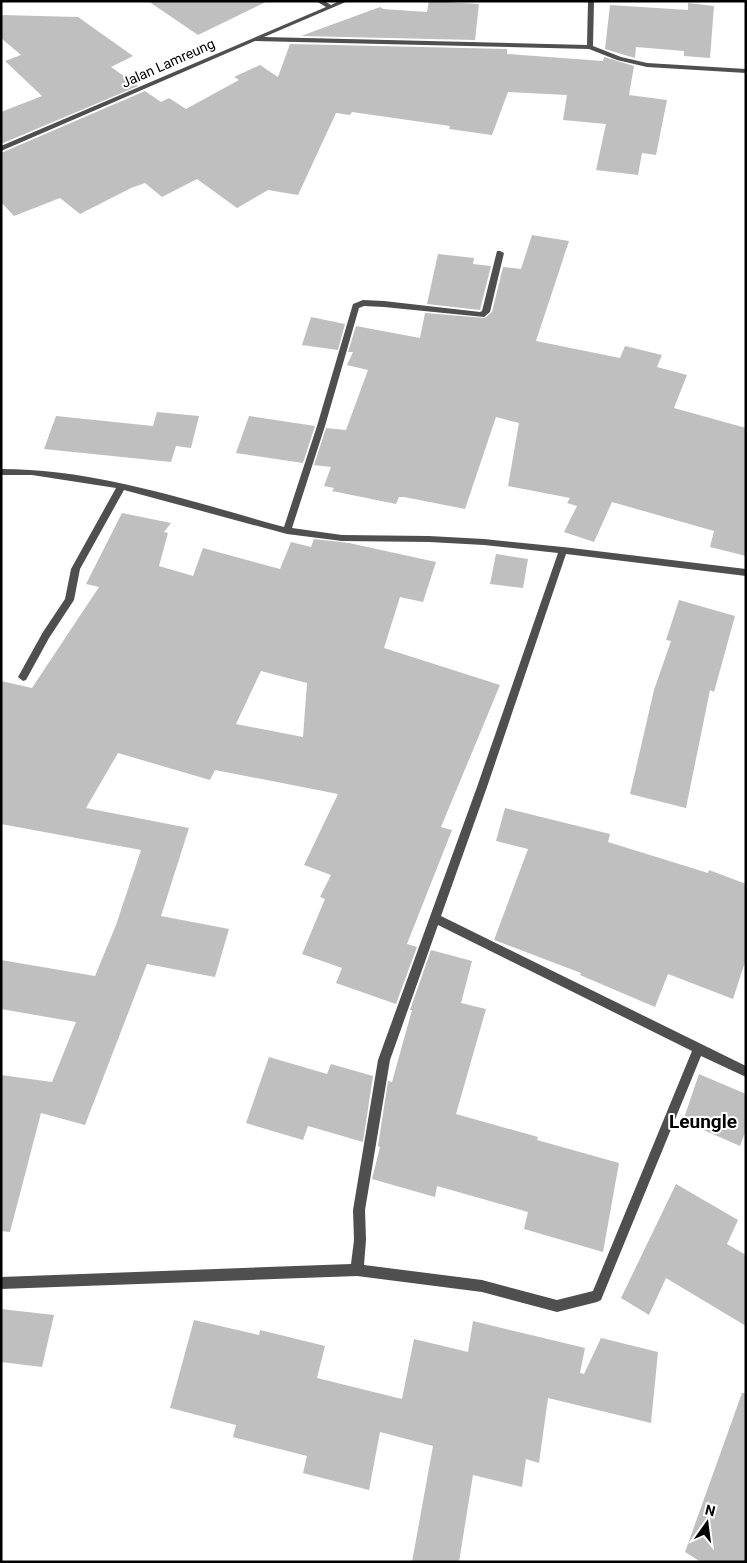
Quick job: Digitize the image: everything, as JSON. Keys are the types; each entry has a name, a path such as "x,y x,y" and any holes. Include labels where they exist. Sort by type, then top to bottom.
{"street":[{"path":"319,1 331,7"},
{"name":"Jalan Lamreung","path":"1,149 345,1"},
{"path":"590,47 591,1"},
{"path":"254,39 590,47 618,59 647,66 746,71"},
{"path":"287,530 322,426 356,306 363,303 384,304 480,316 486,312 500,254"},
{"path":"1,472 32,472 122,486 287,530 342,538 429,538 563,550 746,573"},
{"path":"23,677 46,635 69,600 76,569 122,486"},
{"path":"357,1270 360,1240 358,1210 384,1060 482,787 563,550"},
{"path":"435,918 698,1050 746,1072"},
{"path":"1,1283 214,1277 357,1270 482,1286 557,1306 597,1296 698,1050"}],"building":[{"path":"148,1 268,1 198,35"},
{"path":"429,1 479,4 475,40 301,36 380,7 383,9 427,12"},
{"path":"688,3 714,6 710,58 684,56 684,51 636,47 635,58 605,49 610,5 688,10"},
{"path":"1,15 78,17 133,56 111,67 138,86 1,144 1,112 42,96 5,61 21,55 1,38"},
{"path":"290,44 507,49 507,54 603,61 604,57 634,66 629,95 667,100 656,155 642,153 638,175 596,170 606,124 563,120 567,95 508,92 492,135 449,129 450,126 352,112 350,115 336,113 298,195 268,190 237,208 197,179 162,197 145,183 131,188 80,214 60,198 14,216 1,202 1,153 145,91 161,102 169,98 186,109 239,80 234,77 260,65 278,77"},
{"path":"532,235 569,241 536,341 620,358 625,346 662,355 657,367 687,375 674,408 746,428 746,556 710,547 714,531 612,502 594,542 564,532 577,506 567,503 570,498 508,486 519,423 496,417 465,509 404,497 399,497 396,504 332,491 334,488 324,486 331,467 314,465 326,428 346,430 368,370 347,365 353,352 348,352 356,326 420,338 425,313 485,318 492,312 503,267 521,269"},
{"path":"438,254 474,258 473,264 491,266 480,310 427,304"},
{"path":"311,317 345,324 338,350 302,345"},
{"path":"157,412 199,416 191,448 176,446 171,462 44,449 56,416 153,426"},
{"path":"249,416 315,426 303,463 236,453"},
{"path":"122,513 171,523 164,532 168,533 159,566 193,576 203,548 280,569 291,542 311,547 314,539 349,543 436,562 423,602 400,597 384,648 500,685 441,827 452,830 407,944 417,947 396,1004 336,983 342,968 302,954 325,899 320,897 331,875 304,865 338,794 215,770 210,780 118,753 86,808 189,828 161,916 229,929 215,977 147,964 85,1125 41,1113 10,1232 1,1231 1,1075 52,1082 76,1022 1,1009 1,960 95,976 116,925 141,850 1,824 1,681 32,688 99,587 86,584","holes":["261,671 307,683 303,737 236,724"]},
{"path":"496,554 528,559 523,588 490,584"},
{"path":"679,600 735,616 714,692 710,690 686,808 630,794 654,690 671,641 666,640"},
{"path":"505,808 610,834 608,842 708,873 709,870 746,884 746,959 733,999 668,974 655,1007 580,975 581,973 494,940 528,849 496,841"},
{"path":"431,950 472,961 461,1003 486,1009 456,1114 538,1137 537,1140 619,1163 603,1252 524,1229 528,1212 437,1186 435,1197 372,1179 380,1147 378,1146 388,1081 392,1082 412,1010 410,1010"},
{"path":"269,1057 327,1074 331,1064 373,1076 363,1142 308,1126 303,1140 246,1123"},
{"path":"699,1074 746,1094 746,1130 740,1146 683,1121"},
{"path":"676,1184 738,1220 727,1244 746,1255 746,1326 666,1278 649,1315 621,1298"},
{"path":"1,1309 54,1315 42,1367 1,1362"},
{"path":"194,1320 259,1335 260,1330 325,1346 317,1378 402,1399 414,1339 468,1352 473,1321 585,1348 580,1373 584,1374 601,1338 658,1352 651,1423 548,1398 539,1463 526,1459 522,1487 473,1475 459,1562 412,1562 433,1446 380,1432 369,1490 303,1473 307,1456 233,1437 236,1425 170,1408"},
{"path":"742,1393 746,1393 746,1562 701,1562 685,1552"}],"district":[{"name":"Leungle","path":"703,1121"}]}
